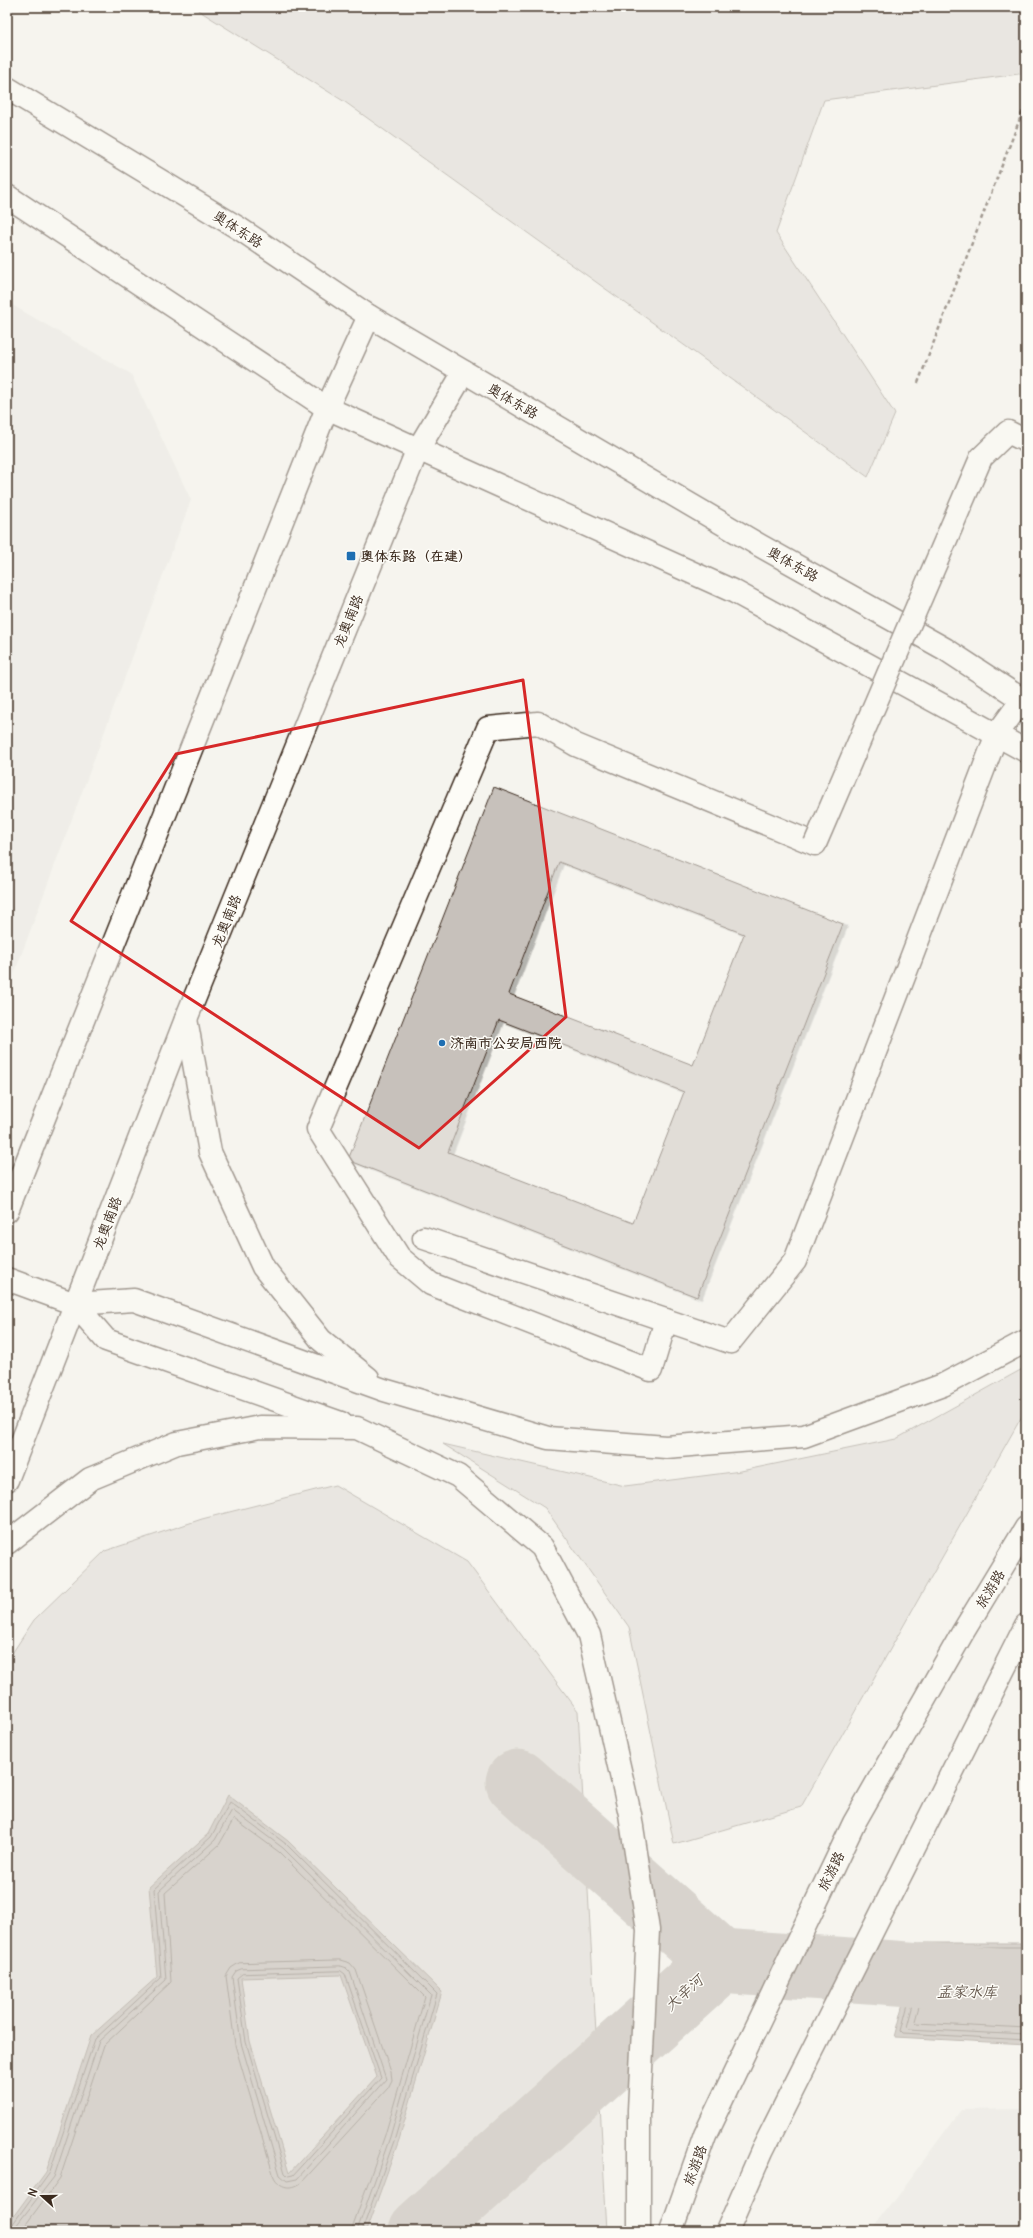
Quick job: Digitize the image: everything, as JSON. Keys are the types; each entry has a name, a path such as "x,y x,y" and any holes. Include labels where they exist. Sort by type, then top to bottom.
{"main road":[{"name":"奥体东路","path":"7,88 240,229 369,316 759,545 946,649 1024,701"},
{"path":"7,196 327,408 418,451 735,592 1026,751"},
{"path":"7,1211 327,408 369,316"},
{"name":"龙奥南路","path":"7,1480 186,1019 418,451 464,372"},
{"path":"666,1320 651,1370 431,1284 399,1257 318,1129 488,728 538,723 576,745 815,844 981,458 1008,432 1026,441"},
{"path":"424,1238 730,1342 795,1261 997,734 1024,701"},
{"path":"186,1019 210,1152 263,1267 321,1340 384,1390"},
{"path":"7,1279 75,1304 134,1300 384,1390 548,1438 666,1447 804,1436 943,1385 1026,1341"},
{"path":"75,1304 106,1340 357,1428 458,1476 542,1547 589,1635 630,1814 648,1930 639,2110 639,2231"},
{"path":"7,1543 90,1479 177,1443 260,1428 357,1428"},
{"name":"旅游路","path":"671,2231 706,2135 854,1823 963,1632 1026,1528"},
{"path":"727,2231 762,2151 1026,1625"}],"path":[{"path":"918,383 1026,103"}],"highlighted area":[{"path":"523,680 566,1017 419,1148 71,921 176,754"}],"shaded area":[{"path":"193,7 1026,7 1026,73 824,100 776,233 895,414 868,477 345,102"},
{"path":"7,302 131,374 191,500 7,993"},
{"path":"1026,1367 1026,1409 801,1807 674,1844 629,1627 545,1508 443,1444 625,1486 741,1471 896,1439"},
{"path":"335,1485 467,1562 578,1711 607,2231 7,2231 7,1661 34,1620 105,1551 202,1519"},
{"path":"1026,2109 1026,2231 871,2231 961,2110"}],"water":[{"path":"228,1795 288,1841 442,1992 399,2140 366,2231 7,2231 7,2225 46,2172 91,2036 157,1977 149,1887 208,1834","holes":["341,1975 377,2077 289,2173 250,2041 241,1978"]},
{"name":"孟家水库","path":"920,1943 1026,1943 1026,2044 895,2037"}],"building":[{"name":"济南市公安局西院","path":"494,787 843,924 697,1297 348,1160","holes":["559,862 744,934 693,1065 509,994","499,1020 684,1092 633,1223 448,1152"]}],"waterway":[{"path":"518,1782 720,1961"},
{"name":"大辛河","path":"421,2231 720,1961 1026,1982"}],"place":[{"name":"奥体东路（在建）","path":"351,556"},
{"name":"济南市公安局西院","path":"442,1043"}]}
